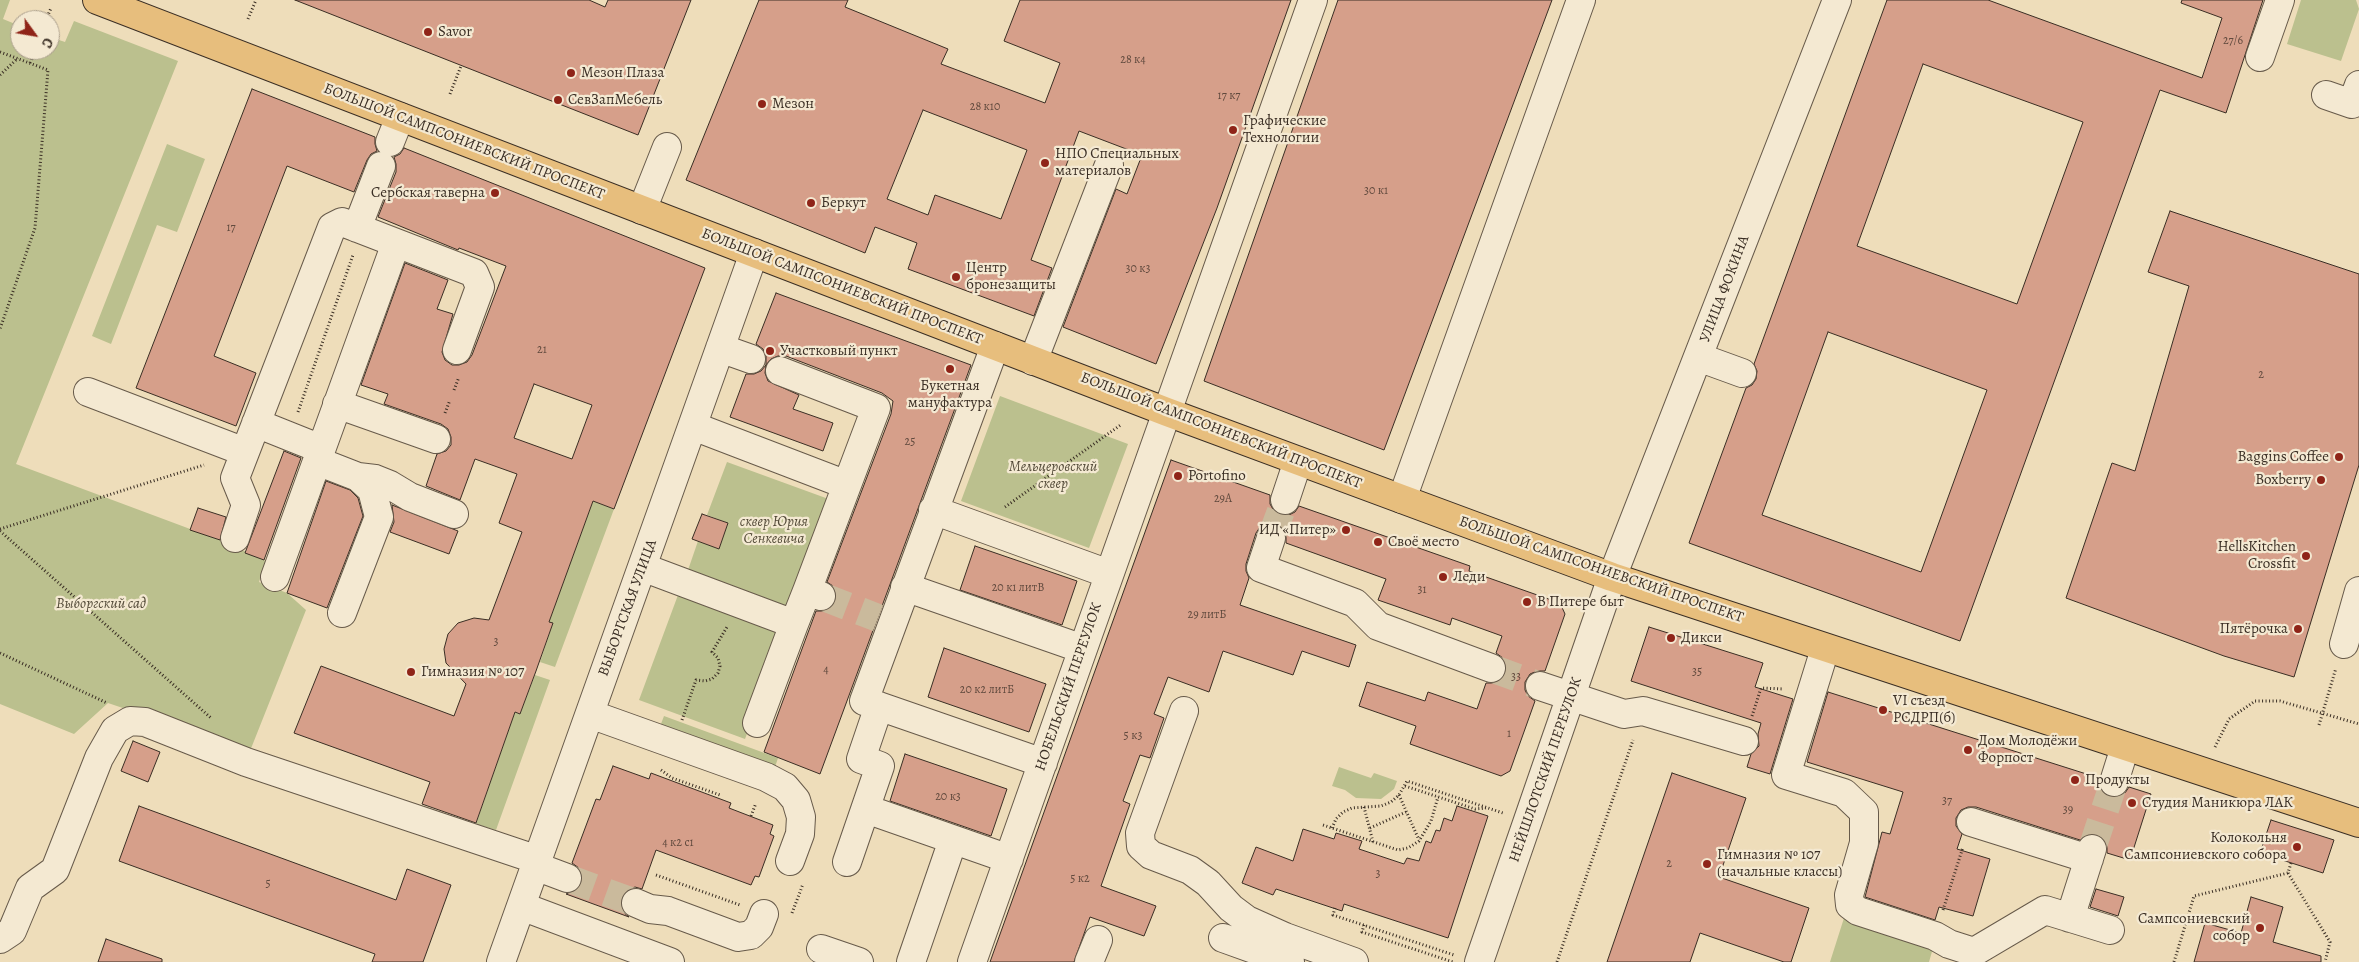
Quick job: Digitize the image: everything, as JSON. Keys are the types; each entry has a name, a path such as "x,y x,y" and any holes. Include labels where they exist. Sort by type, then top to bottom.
{"main road":[{"name":"БОЛЬШОЙ САМПСОНИЕВСКИЙ ПРОСПЕКТ","path":"96,0 1033,361 1612,577 1825,649 2359,823"}],"street":[{"name":"НОБЕЛЬСКИЙ ПЕРЕУЛОК","path":"972,962 1313,0"},
{"path":"1402,499 1581,0"},
{"name":"УЛИЦА ФОКИНА","path":"1612,577 1837,0"},
{"path":"2260,57 2280,0"},
{"path":"2326,95 2352,104 2359,85"},
{"path":"357,228 400,117"},
{"path":"642,210 667,147"},
{"path":"1033,361 1109,165"},
{"path":"235,538 246,505 235,478 332,227 342,222 474,273 480,287 457,350"},
{"path":"275,577 396,243"},
{"name":"ВЫБОРГСКАЯ УЛИЦА","path":"501,962 754,253"},
{"path":"995,346 905,587 885,620 864,701 1043,763"},
{"path":"720,348 751,359"},
{"path":"1698,357 1742,373"},
{"path":"757,723 794,624 814,594 847,485 876,408 780,371"},
{"path":"88,392 245,452"},
{"path":"337,404 436,439"},
{"path":"256,424 290,437 358,477 372,490 379,517 342,613"},
{"path":"693,426 847,485"},
{"path":"1285,500 1298,461"},
{"path":"358,477 382,482 410,497 454,514"},
{"path":"933,510 1110,574"},
{"path":"1271,538 1261,568 1355,602 1378,626 1491,668"},
{"path":"642,567 794,624"},
{"name":"НЕЙШЛОТСКИЙ ПЕРЕУЛОК","path":"1468,959 1571,698 1612,577"},
{"path":"905,587 1083,649"},
{"path":"2344,644 2359,591"},
{"path":"1825,649 1786,775 1844,793 1864,812 1864,843 1849,894 1850,905 1858,911 1935,936 1949,944 1974,952 2046,910 2110,930"},
{"path":"1540,686 1571,698 1624,714 1643,711 1744,741"},
{"path":"847,862 880,766 861,759 879,706"},
{"path":"1184,711 1140,833 1141,846 1151,855 1190,870 1208,883 1231,908 1247,920 1285,937 1354,962"},
{"path":"590,714 766,778 785,787 796,800 802,817 798,868"},
{"path":"0,939 12,931 30,888 55,870 99,758 115,730 130,721 145,722 246,762 536,863 567,878"},
{"path":"2114,782 2125,747"},
{"path":"866,810 1008,859"},
{"path":"1971,822 2091,854 2070,918"},
{"path":"911,962 954,840"},
{"path":"636,904 668,911 738,937 751,935 759,927 764,914"},
{"path":"521,906 670,962"},
{"path":"1223,938 1259,957 1290,962"},
{"path":"821,949 858,962"}],"path":[{"path":"248,19 256,0"},
{"path":"0,75 16,60"},
{"path":"0,329 35,228 48,70 23,60"},
{"path":"450,94 461,66"},
{"path":"290,437 358,242 357,228"},
{"path":"306,296 327,329"},
{"path":"327,329 370,314"},
{"path":"978,526 1125,421"},
{"path":"0,530 245,452"},
{"path":"0,530 213,719"},
{"path":"681,722 696,680 704,682 712,679 718,673 720,666 718,658 712,652 740,604"},
{"path":"2319,725 2344,644"},
{"path":"0,653 108,703"},
{"path":"1744,741 1761,688 1812,691"},
{"path":"2215,748 2228,719 2255,701 2280,700 2359,724"},
{"path":"1557,962 1643,711"},
{"path":"658,768 671,779 720,795"},
{"path":"1332,828 1336,819 1343,812 1352,808 1381,806 1391,802 1399,795 1407,782 1506,814"},
{"path":"1405,786 1475,809 1486,808"},
{"path":"1399,795 1419,840"},
{"path":"1323,825 1398,850 1408,848 1419,840 1431,821 1438,797"},
{"path":"1364,807 1373,842"},
{"path":"1370,828 1406,812"},
{"path":"1935,936 1971,822"},
{"path":"2291,863 2288,873 2330,942 2324,962"},
{"path":"656,875 764,914 777,915 790,920 798,868"},
{"path":"2174,962 2194,896 2288,873"},
{"path":"1335,908 1333,915 1468,959"},
{"path":"1364,925 1362,932 1452,962"}],"green space":[{"name":"Выборгский сад","path":"0,0 10,0 3,19 10,22 10,60 60,60 60,40 65,42 74,21 178,61 16,464 225,542 266,561 259,582 287,593 306,610 250,751 108,703 74,734 0,704"},
{"path":"2301,0 2356,0 2359,9 2341,61 2287,44"},
{"path":"167,144 205,159 177,232 157,225 111,344 92,336"},
{"name":"Мельцеровский сквер","path":"1000,396 1128,444 1089,548 961,501"},
{"name":"сквер Юрия Сенкевича","path":"727,462 834,501 792,612 687,573 698,541 719,549 728,523 707,515"},
{"path":"593,501 614,509 555,667 540,662 553,623 549,622"},
{"path":"678,595 784,634 745,739 639,700"},
{"path":"535,675 550,680 496,830 476,824 515,712 520,714"},
{"path":"664,716 778,758 774,770 659,729"},
{"path":"1339,767 1371,778 1374,773 1397,781 1394,789 1381,799 1356,798 1345,790 1332,786"},
{"path":"1844,918 1933,948 1929,962 1830,962"}],"building":[{"name":"Мезон Плаза","path":"295,0 589,0 605,7 608,0 691,0 638,135"},
{"path":"759,0 848,0 845,7 948,49 941,64 1045,103 1060,63 1004,41 1020,0 1291,0 1217,208 1156,364 1063,327 1116,189 1127,194 1142,155 1079,131 1031,260 1052,268 1034,316 908,269 917,243 875,227 865,253 686,180","holes":["923,110 1027,150 1001,219 935,195 928,215 887,199"]},
{"path":"1338,0 1552,0 1384,450 1204,381"},
{"path":"1887,0 1988,0 2202,78 2222,18 2181,3 2182,0 2263,0 2226,113 2160,90 1960,641 1689,543 1746,388 1752,385 1756,379 1757,371 1754,364","holes":["1923,64 2083,122 2017,304 1857,246","1828,332 1987,390 1921,572 1762,515"]},
{"path":"252,89 375,137 377,151 371,154 367,160 354,192 287,166 214,356 256,373 236,426 136,388"},
{"path":"404,148 705,268 614,509 593,501 549,622 553,623 536,671 520,714 515,712 476,823 422,804 430,782 294,733 321,666 454,716 466,684 446,663 444,649 448,634 458,623 474,618 489,620 522,532 499,523 517,474 475,459 460,500 426,486 437,454 446,451 451,445 448,429 441,424 384,404 388,394 361,385 405,263 448,280 437,309 453,314 442,352 445,360 452,365 467,362 472,355 506,266 459,248 458,250 378,217 396,172 394,157 400,154","holes":["534,384 592,405 572,459 514,438"]},
{"path":"2170,211 2359,274 2359,465 2294,677 2224,656 2066,598 2112,463 2135,471 2189,286 2148,272"},
{"path":"776,293 971,365 820,774 764,752 816,611 824,611 831,608 835,602 836,593 833,586 827,582 891,414 893,401 882,393 786,356 778,356 771,359 766,365 766,356 763,349 756,344"},
{"path":"766,365 765,373 768,381 799,395 793,409 833,423 823,451 730,417 746,374 754,374 761,371"},
{"path":"284,451 301,458 264,560 245,553"},
{"path":"1171,460 1270,495 1270,504 1274,511 1280,515 1289,515 1295,512 1299,506 1470,566 1469,571 1560,603 1565,614 1545,671 1537,671 1530,674 1525,682 1525,690 1528,696 1535,701 1510,771 1501,776 1410,744 1416,726 1359,706 1367,682 1425,701 1428,692 1477,709 1486,683 1501,680 1506,673 1503,658 1496,653 1502,636 1452,618 1450,625 1378,600 1386,579 1286,543 1286,534 1282,527 1275,523 1267,523 1260,527 1256,533 1246,564 1249,578 1240,605 1356,645 1349,667 1302,651 1293,675 1223,651 1209,692 1168,677 1154,714 1164,718 1150,758 1140,755 1123,801 1130,804 1101,886 1156,906 1144,936 1090,917 1074,962 990,962"},
{"path":"326,481 350,490 358,498 363,516 327,608 287,593"},
{"path":"392,505 458,531 449,554 390,532 394,522"},
{"path":"198,508 226,517 220,540 190,530"},
{"path":"702,514 728,523 719,549 692,539"},
{"path":"975,546 1077,581 1062,625 960,590"},
{"path":"1649,627 1763,663 1755,687 1793,699 1770,774 1747,767 1751,754 1759,746 1758,734 1761,723 1631,681"},
{"path":"944,648 1046,684 1029,732 928,697"},
{"path":"1828,692 2099,778 2099,786 2103,793 2109,797 2118,797 2125,793 2129,787 2151,794 2130,860 2107,853 2104,839 2097,834 2088,834 2080,840 1976,807 1968,807 1961,810 1956,818 1956,826 1962,834 1957,849 1990,859 1973,916 1939,907 1935,920 1865,897 1882,832 1890,834 1903,792 1807,762"},
{"path":"133,741 160,752 148,782 121,771"},
{"path":"905,754 1007,789 991,836 890,801"},
{"path":"613,766 649,779 651,773 731,803 729,808 773,825 770,834 774,836 759,877 755,876 751,885 656,850 642,889 635,887 627,890 622,897 621,905 623,912 629,917 566,894 577,890 582,883 582,875 579,868 572,863 596,799 600,800"},
{"path":"1672,773 1746,798 1719,877 1809,908 1791,962 1784,962 1700,933 1690,962 1607,962"},
{"path":"139,806 396,900 407,869 451,885 423,962 372,962 375,954 119,861"},
{"path":"1457,806 1488,816 1448,938 1344,904 1342,911 1276,889 1273,895 1242,883 1256,847 1293,861 1303,829 1334,839 1336,833 1362,841 1359,849 1404,864 1407,858 1419,861 1426,841 1431,843 1436,830 1440,831 1444,818 1452,821"},
{"name":"Колокольня Сампсониевского собора","path":"2271,820 2334,840 2323,873 2260,853"},
{"path":"2096,889 2124,897 2118,916 2090,907"},
{"name":"Сампсониевский собор","path":"2251,897 2283,907 2273,942 2321,956 2321,962 2194,962 2205,923 2241,933"},
{"path":"106,939 162,959 162,962 98,962"}],"tunnel":[{"path":"1271,538 1285,500"},
{"path":"821,596 878,618"},
{"path":"1491,668 1540,686"},
{"path":"2092,849 2114,782"},
{"path":"567,878 636,903"}],"place":[{"name":"Savor","path":"428,32"},
{"name":"Мезон Плаза","path":"571,73"},
{"name":"СевЗапМебель","path":"558,100"},
{"name":"Мезон","path":"762,104"},
{"name":"Графические Технологии","path":"1233,130"},
{"name":"НПО Специальных материалов","path":"1045,163"},
{"name":"Сербская таверна","path":"495,193"},
{"name":"Беркут","path":"811,203"},
{"name":"Центр бронезащиты","path":"956,277"},
{"name":"Участковый пункт","path":"770,351"},
{"name":"Букетная мануфактура","path":"950,369"},
{"name":"Baggins Coffee","path":"2339,457"},
{"name":"Portofino","path":"1178,476"},
{"name":"Boxberry","path":"2321,480"},
{"name":"ИД «Питер»","path":"1346,530"},
{"name":"Своё место","path":"1378,542"},
{"name":"HellsKitchen Crossfit","path":"2306,556"},
{"name":"Леди","path":"1443,577"},
{"name":"В Питере быт","path":"1527,602"},
{"name":"Пятёрочка","path":"2298,629"},
{"name":"Дикси","path":"1671,638"},
{"name":"Гимназия № 107","path":"411,672"},
{"name":"VI съезд РСДРП(б)","path":"1883,710"},
{"name":"Дом Молодёжи Форпост","path":"1968,750"},
{"name":"Продукты","path":"2075,780"},
{"name":"Студия Маникюра ЛАК","path":"2132,803"},
{"name":"Колокольня Сампсониевского собора","path":"2297,847"},
{"name":"Гимназия № 107 (начальные классы)","path":"1707,864"},
{"name":"Сампсониевский собор","path":"2260,928"}]}
